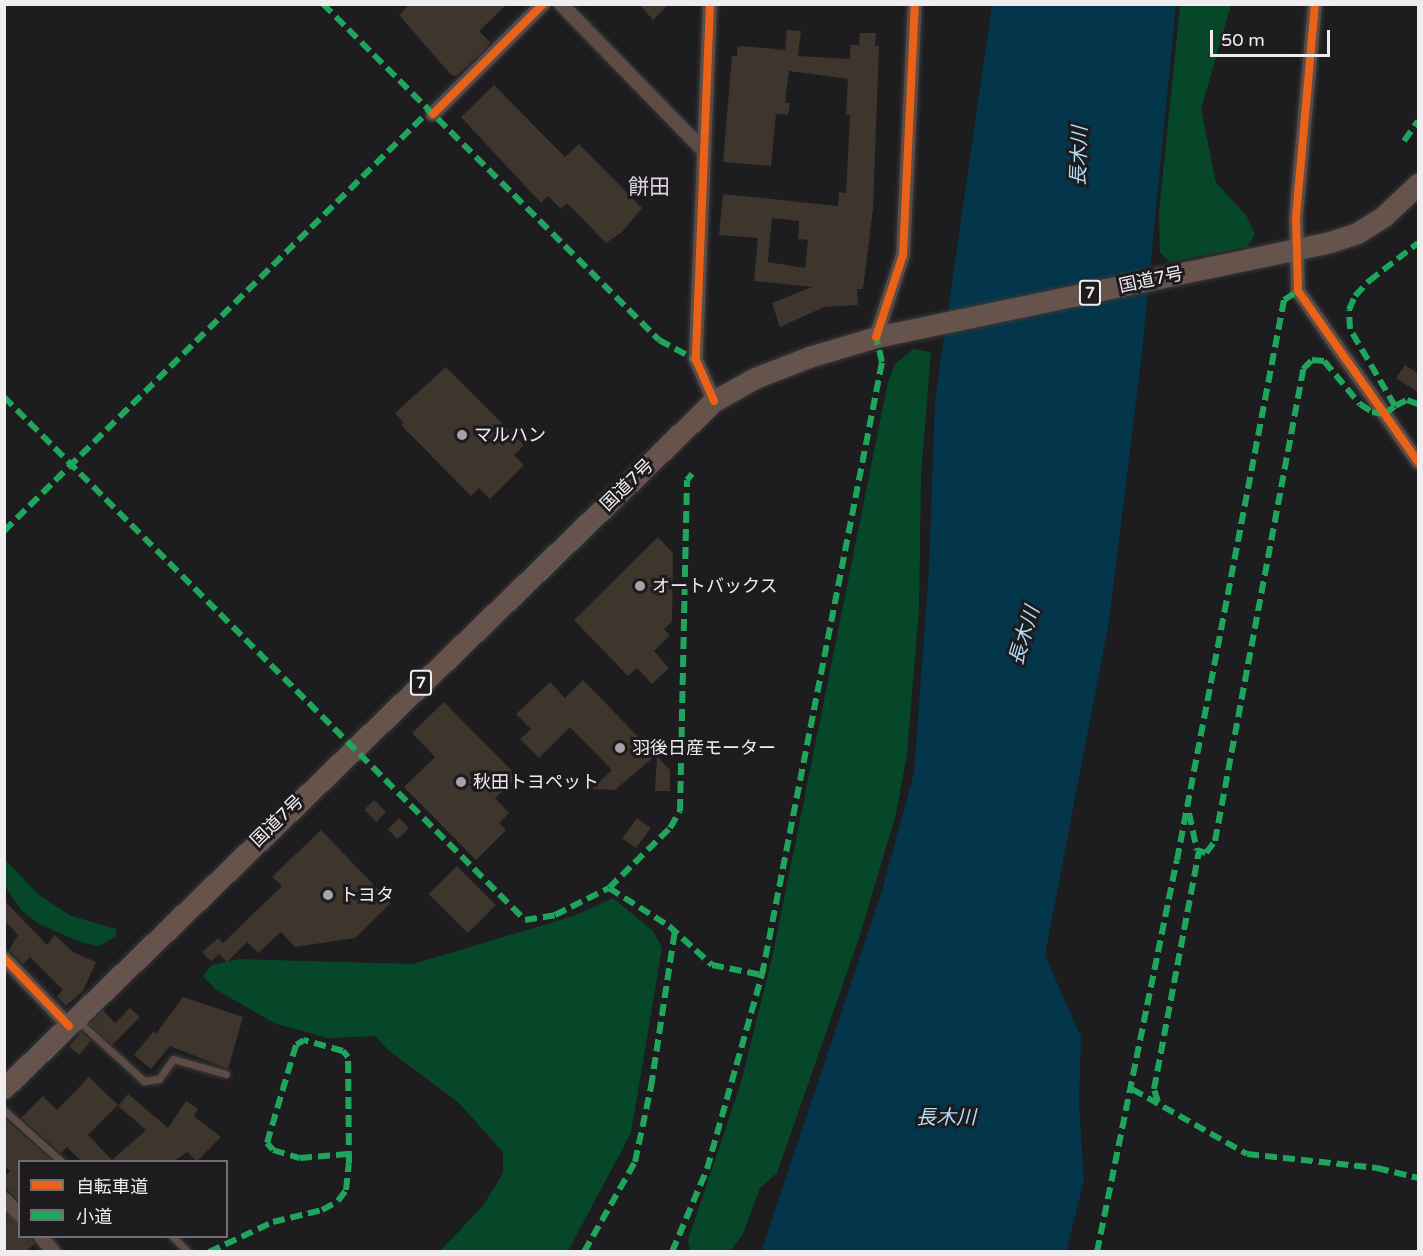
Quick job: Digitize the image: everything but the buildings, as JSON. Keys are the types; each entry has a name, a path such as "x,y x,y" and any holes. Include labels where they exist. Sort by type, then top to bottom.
{"highway":[{"name":"国道7号","path":"4,1088 73,1023 216,880 714,401 788,365 885,336 1291,250 1357,233 1384,216 1419,184"}],"street":[{"path":"433,114 543,4"},
{"path":"561,4 704,151"},
{"path":"710,4 696,360 714,401"},
{"path":"885,336 903,255 915,4"},
{"path":"1315,4 1291,250 1298,291 1419,462"},
{"path":"4,958 73,1023"},
{"path":"4,1199 18,1213"},
{"path":"42,1238 54,1251"}],"lane":[{"path":"73,1023 144,1081 159,1078 173,1059 226,1074"},
{"path":"4,1110 61,1160"},
{"path":"174,1238 188,1251"}],"green space":[{"path":"1180,5 1231,5 1201,109 1216,183 1246,215 1255,234 1247,247 1169,262 1160,252 1159,212"},
{"path":"913,349 931,352 921,476 919,609 907,754 896,814 859,938 777,1173 760,1188 743,1234 730,1251 690,1251 688,1240 741,1083 773,954 888,382 895,364"},
{"path":"4,859 39,895 71,916 116,929 116,936 99,946 80,942 39,924 21,910 5,886"},
{"path":"613,898 653,931 662,948 631,1133 568,1251 440,1251 483,1206 503,1173 503,1152 458,1102 388,1050 375,1036 328,1038 276,1024 215,989 203,976 212,965 239,959 413,964 574,916"}],"water":[{"name":"長木川","path":"992,5 1176,5 1142,352 1109,621 1045,955 1081,1037 1079,1105 1084,1180 1066,1251 761,1252 881,894 914,773 929,569 935,400"}],"marked path":[{"path":"323,4 659,340 696,360"},
{"path":"4,531 429,111"},
{"path":"1404,141 1418,121"},
{"path":"1189,813 1197,850 1206,853 1215,841 1303,369 1312,360 1324,361 1360,404 1372,412 1385,414 1395,406 1350,329 1349,310 1355,296 1369,281 1418,243"},
{"path":"1097,1252 1177,860 1284,300 1298,291"},
{"path":"672,1252 707,1169 762,975 882,362 876,337"},
{"path":"4,397 525,920 555,915 609,888 669,926 712,965 762,975"},
{"path":"1395,406 1407,400 1418,404"},
{"path":"609,888 670,828 680,811 687,480 692,474"},
{"path":"1158,1102 1154,1089 1199,851"},
{"path":"584,1252 635,1162 651,1087 675,931"},
{"path":"209,1252 273,1222 322,1210 338,1201 346,1190 349,1163 348,1057 343,1051 304,1040 296,1045 267,1143 273,1150 300,1158 348,1154"},
{"path":"1132,1089 1247,1154 1377,1168 1418,1178"}],"cycle path":[{"path":"433,114 543,4"},
{"path":"710,4 696,360 714,401"},
{"path":"876,337 903,255 915,4"},
{"path":"1315,4 1296,219 1298,291 1418,462"},
{"path":"4,958 69,1026"}],"place":[{"name":"マルハン","path":"462,435"},
{"name":"オートバックス","path":"640,586"},
{"name":"羽後日産モーター","path":"620,748"},
{"name":"秋田トヨペット","path":"461,782"},
{"name":"トヨタ","path":"328,895"}],"district":[{"name":"餅田","path":"649,188"}]}
